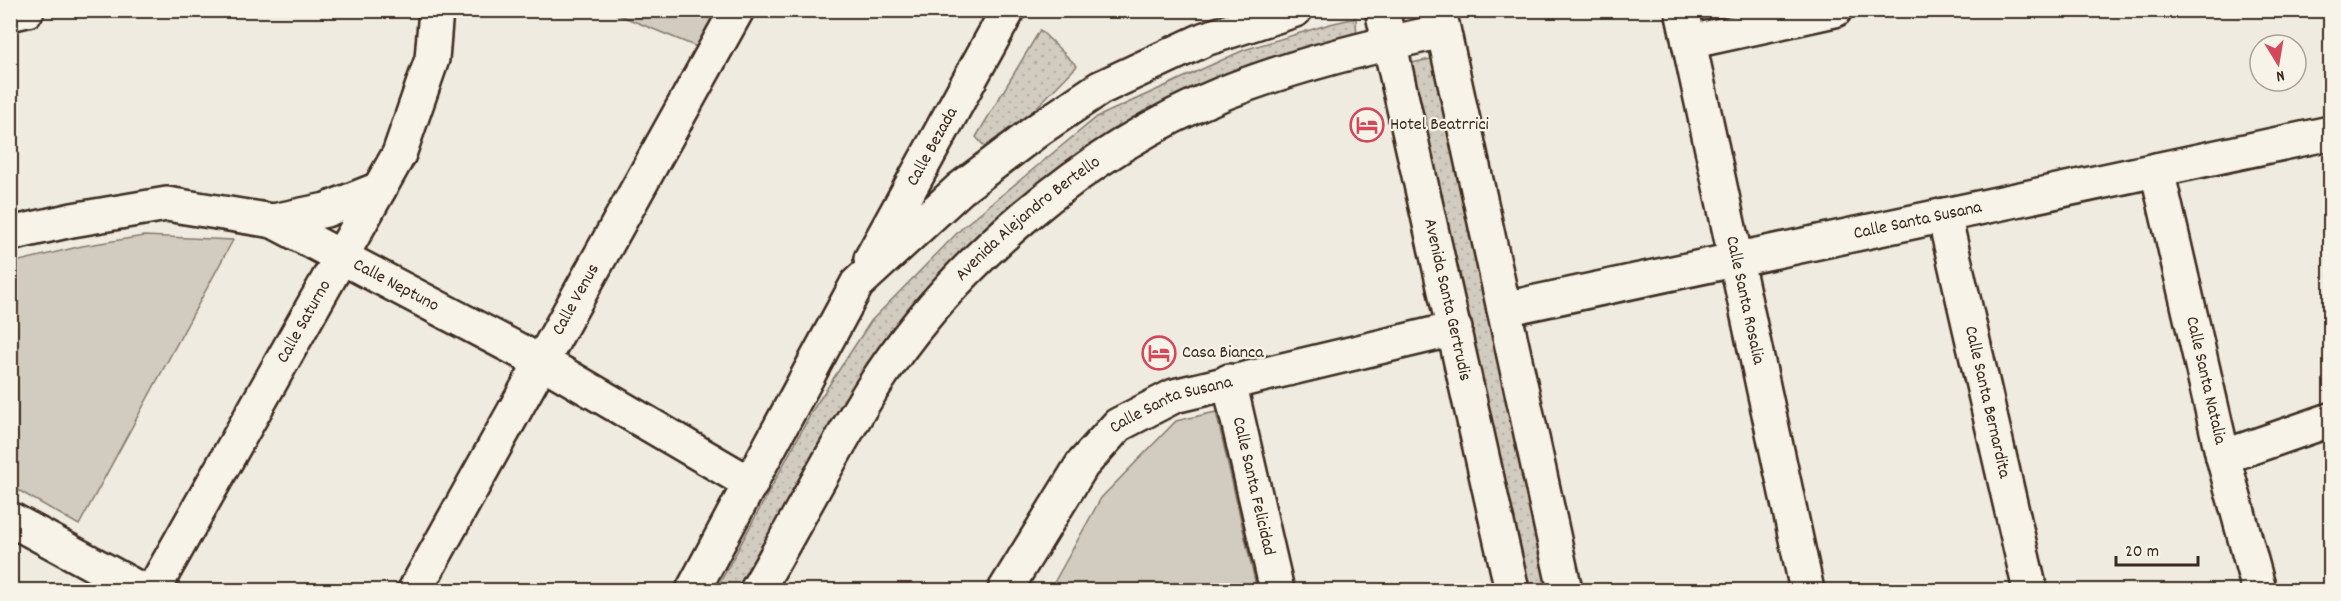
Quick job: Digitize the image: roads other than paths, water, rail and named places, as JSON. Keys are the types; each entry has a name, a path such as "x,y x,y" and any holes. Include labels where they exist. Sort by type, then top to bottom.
{"street":[{"path":"10,14 27,10"},
{"name":"Calle Saturno","path":"153,591 340,255 399,154 432,59 436,10"},
{"name":"Calle Venus","path":"415,591 736,10"},
{"name":"Calle Bezada","path":"857,284 1008,10"},
{"path":"693,591 857,284 960,189 1039,129 1100,88 1205,39 1295,10"},
{"name":"Avenida Santa Gertrudis","path":"1383,10 1512,591"},
{"name":"Calle Santa Rosalia","path":"1682,10 1807,591"},
{"path":"1689,42 1835,10"},
{"path":"1441,21 1565,591"},
{"name":"Avenida Alejandro Bertello","path":"757,591 870,391 918,325 986,252 1045,201 1108,155 1169,120 1222,94 1282,72 1390,43 1441,21"},
{"name":"Calle Santa Susana","path":"1504,309 2331,133"},
{"name":"Calle Santa Natalia","path":"2157,170 2223,457 2259,591"},
{"path":"273,221 326,210 379,189"},
{"name":"Calle Neptuno","path":"10,234 72,220 167,204 273,221 558,371 751,484"},
{"name":"Calle Santa Bernardita","path":"1944,215 2030,591"},
{"name":"Calle Santa Susana","path":"1005,591 1082,465 1118,425 1174,396 1229,381 1455,329"},
{"name":"Calle Santa Felicidad","path":"1229,381 1277,591"},
{"path":"2223,457 2331,420"},
{"path":"10,519 141,591"}],"place":[{"name":"Hotel Beatrrici","path":"1367,125"},
{"name":"Casa Bianca","path":"1159,353"}]}
